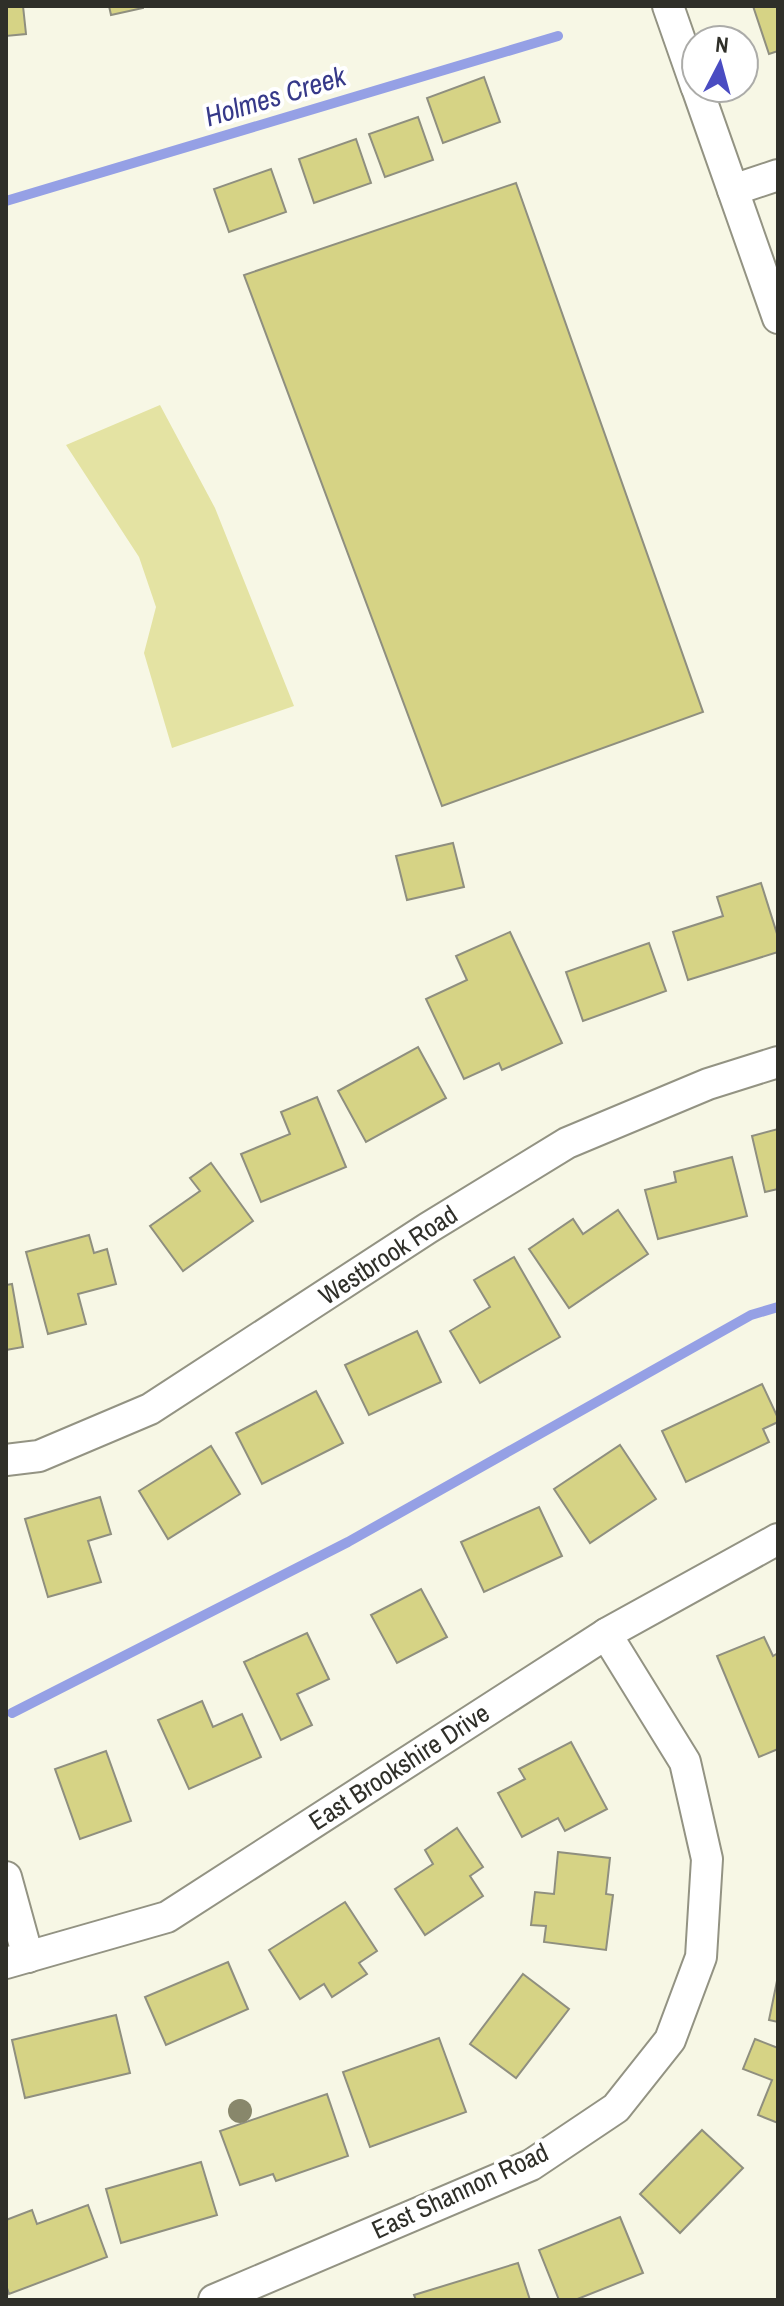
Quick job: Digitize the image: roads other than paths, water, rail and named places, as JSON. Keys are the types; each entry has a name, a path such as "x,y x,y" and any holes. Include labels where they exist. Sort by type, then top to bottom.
{"street":[{"path":"668,6 680,41"},
{"path":"702,104 778,318"},
{"path":"733,190 778,175"},
{"name":"Westbrook Road","path":"6,1460 39,1456 150,1409 428,1228 567,1143 708,1084 778,1062"},
{"name":"East Brookshire Drive","path":"17,1960 167,1917 606,1634 778,1539"},
{"name":"East Shannon Road","path":"219,2299 531,2165 616,2108 670,2040 701,1957 707,1859 685,1762 606,1634"},
{"path":"6,1877 17,1960"}],"waterway":[{"name":"Holmes Creek","path":"6,201 558,36"},
{"path":"12,1713 348,1542 751,1315 778,1307"}]}
